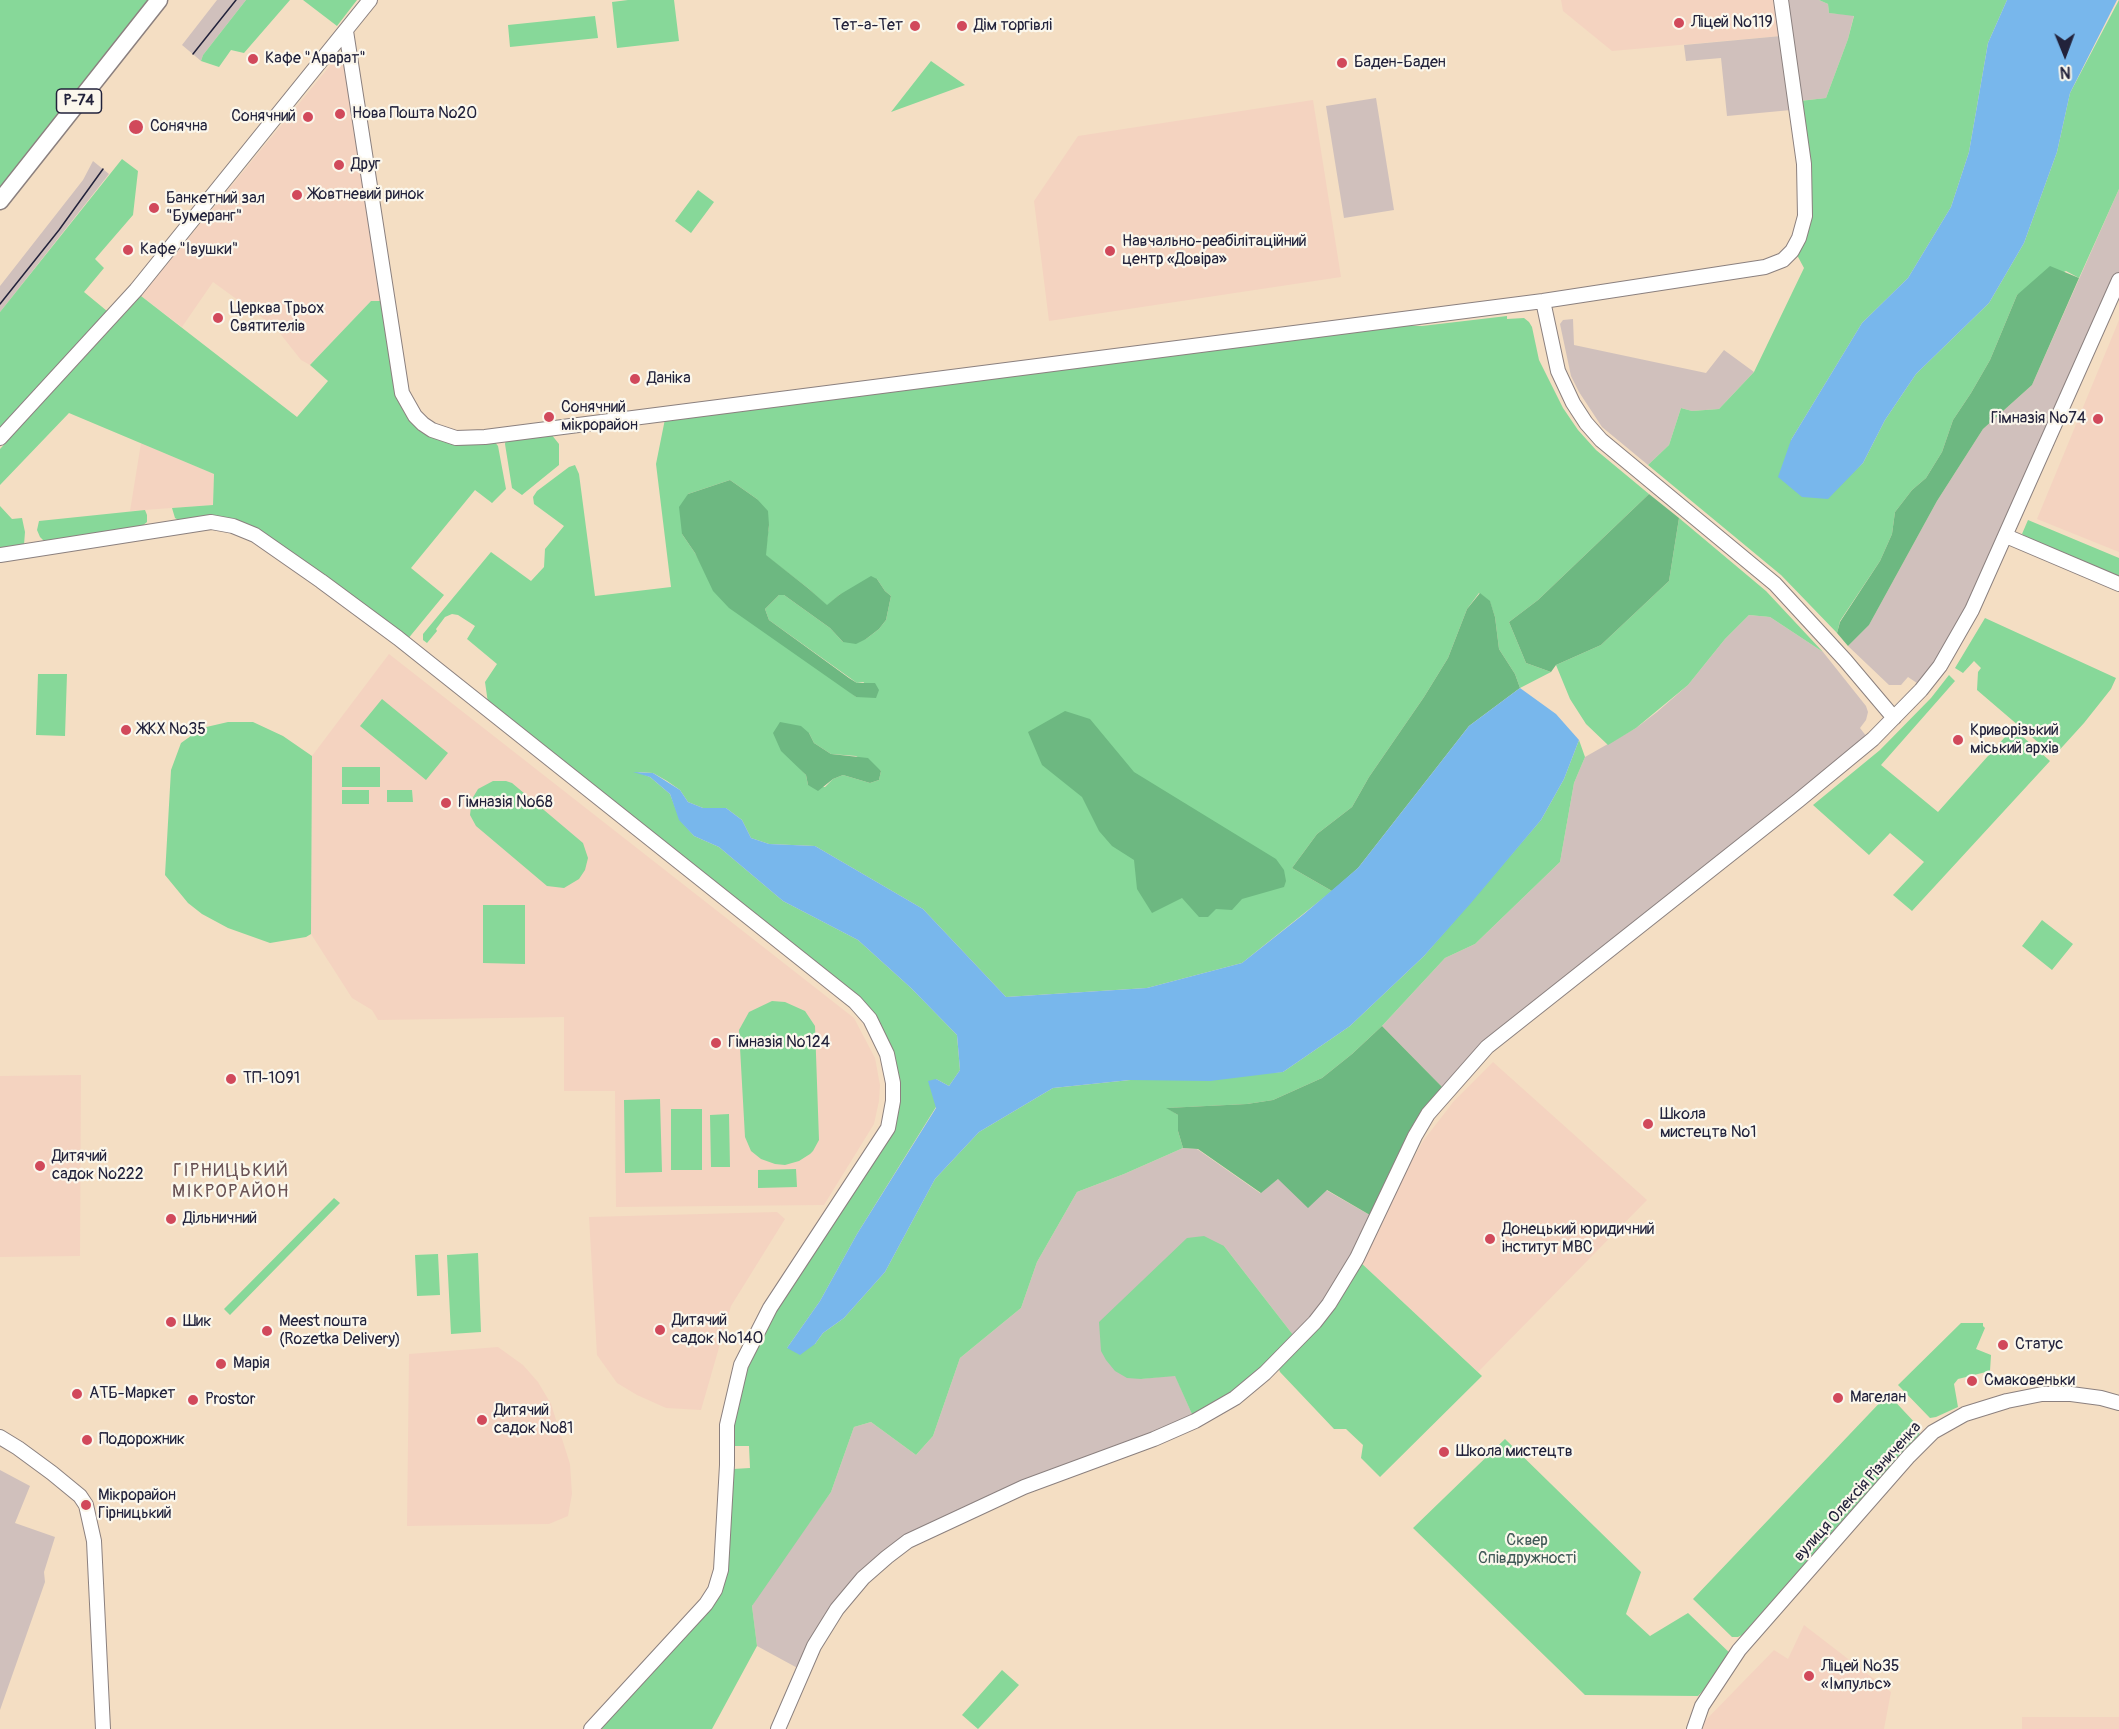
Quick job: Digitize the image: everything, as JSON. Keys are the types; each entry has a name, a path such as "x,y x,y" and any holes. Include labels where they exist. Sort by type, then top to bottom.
{"main road":[{"name":"Р-74","path":"0,201 159,0"}],"street":[{"path":"0,438 136,290 370,0"},
{"path":"346,31 402,393 415,416 423,424 432,430 456,438 493,436 1543,301 1744,272 1783,261 1799,238 1805,216 1806,195 1804,164 1781,0"},
{"path":"778,1729 814,1646 837,1609 863,1578 901,1546 960,1515 1024,1487 1154,1439 1195,1421 1235,1398 1265,1373 1315,1322 1329,1304 1357,1258 1415,1136 1428,1114 1487,1047 1755,836 1873,739 1922,690 1940,666 1972,610 2119,280"},
{"path":"1543,301 1558,371 1573,404 1586,423 1601,440 1775,584 1845,660 1894,718"},
{"path":"0,555 211,522 233,526 255,535 398,638 855,1002 870,1019 887,1054 893,1083 894,1101 888,1128 770,1308 741,1365 727,1425 721,1570 715,1590 706,1604 591,1729"},
{"path":"2006,536 2119,584"},
{"name":"вулиця Олексія Різниченка","path":"1694,1729 1702,1706 1739,1650 1909,1456 1933,1432 1965,1414 2007,1401 2042,1394 2071,1394 2119,1403"},
{"path":"0,1437 18,1448 80,1496 88,1511 94,1541 104,1729"}],"shaded area":[{"path":"217,0 246,0 203,55 201,61 182,45"},
{"name":"Ліцей №119","path":"1561,0 1776,0 1781,36 1612,51 1563,11"},
{"path":"1786,0 1819,0 1828,4 1829,13 1854,15 1848,39 1826,98 1800,101"},
{"path":"1781,36 1791,110 1727,116 1721,58 1686,61 1684,45"},
{"name":"Жовтневий ринок","path":"333,62 348,65 384,301 371,301 310,365 301,360 275,327 213,282 182,327 141,296"},
{"path":"1376,98 1394,210 1344,218 1326,106"},
{"path":"1313,100 1341,277 1049,321 1034,201 1078,136"},
{"path":"93,161 109,174 0,312 0,286 83,180"},
{"path":"2119,189 2119,280 2006,536 1923,687 1908,677 1901,685 1889,685 1848,646 1869,625 1937,501 1983,429 2032,385"},
{"path":"1573,319 1574,345 1706,373 1724,350 1754,372 1719,409 1692,411 1681,408 1669,445 1648,465 1602,427 1579,392 1571,376 1560,324 1563,320"},
{"name":"Гімназія №74","path":"2119,320 2119,552 2037,519"},
{"path":"141,443 214,474 213,505 130,511"},
{"path":"1749,615 1770,617 1823,652 1866,706 1868,712 1866,720 1860,728 1870,741 1487,1047 1447,1092 1382,1026 1445,958 1475,944 1560,862 1574,783 1585,757 1636,728 1657,712 1688,685 1725,639"},
{"path":"389,654 854,1018 875,1058 880,1085 879,1101 874,1124 824,1205 616,1207 615,1091 564,1091 564,1017 378,1020 372,1010 352,998 311,934 312,756"},
{"name":"Донецький юридичний інститут МВС","path":"1493,1062 1647,1200 1478,1372 1359,1261 1423,1141 1454,1101"},
{"name":"Дитячий садок №222","path":"81,1075 80,1256 0,1257 0,1076"},
{"path":"1183,1148 1197,1149 1260,1193 1278,1179 1326,1190 1375,1218 1362,1249 1297,1340 1224,1246 1141,1379 1175,1375 1195,1421 960,1515 863,1578 803,1671 757,1646 752,1606 831,1492 854,1427 871,1422 916,1455 933,1436 960,1358 1021,1308 1037,1262 1077,1192"},
{"name":"Дитячий садок №140","path":"777,1212 785,1219 731,1306 701,1410 666,1408 617,1383 597,1355 589,1217"},
{"name":"Дитячий садок №81","path":"498,1347 523,1365 538,1382 551,1404 570,1464 572,1494 568,1516 549,1524 407,1526 409,1354"},
{"path":"0,1470 30,1486 15,1523 55,1537 44,1572 45,1582 0,1710"},
{"name":"Ліцей №35 «Імпульс»","path":"1804,1625 1891,1692 1884,1729 1700,1729 1701,1725 1774,1650 1788,1659"},
{"path":"2022,1717 2119,1717 2119,1729 2022,1729"}],"green space":[{"path":"0,0 159,0 0,201"},
{"path":"246,0 290,0 244,53 231,50 219,67 201,61 203,55"},
{"path":"303,0 357,0 337,26"},
{"path":"674,0 679,41 617,48 612,2"},
{"path":"1819,0 2007,0 1988,43 1969,152 1951,207 1908,278 1862,323 1791,440 1850,475 1863,463 1885,420 1916,374 1989,303 2024,243 2057,152 2070,93 2119,0 2119,189 2079,278 2066,271 2017,295 1990,360 1953,420 1942,452 1926,478 1912,490 1895,512 1892,534 1880,561 1840,621 1837,633 1781,575 1648,465 1669,445 1681,408 1692,411 1719,409 1754,372 1804,268 1797,255 1805,240 1800,101 1826,98 1854,16 1829,13 1828,4"},
{"path":"595,16 598,38 510,47 508,25"},
{"path":"931,61 965,85 891,112"},
{"path":"122,159 138,171 133,215 95,259 104,268 84,292 107,311 0,427 0,312"},
{"path":"698,190 714,202 691,233 675,221"},
{"path":"2050,266 2079,278 2032,385 1983,429 1937,501 1869,625 1848,646 1837,633 1840,622 1880,561 1892,534 1895,512 1912,490 1926,478 1942,452 1953,420 1990,360 2017,295"},
{"path":"141,296 297,417 328,381 310,365 371,301 384,301 410,419 494,441 498,446 506,489 492,503 475,490 411,568 444,595 407,640 257,531 180,521 175,518 172,508 213,505 214,474 69,413 0,485 0,449"},
{"path":"1507,316 1507,319 1524,318 1532,327 1539,360 1563,408 1578,430 1596,450 1649,494 1538,600 1509,622 1526,663 1551,672 1520,688 1515,674 1499,649 1495,617 1490,602 1479,593 1467,609 1448,658 1369,777 1352,807 1317,834 1292,868 1332,891 1242,963 1147,988 1006,997 923,909 815,846 769,844 751,838 742,820 726,808 703,808 688,802 680,790 667,781 653,773 637,772 650,777 670,794 680,820 694,836 719,847 783,901 858,940 911,988 957,1035 960,1070 949,1086 936,1079 936,1107 857,1234 820,1301 787,1348 815,1344 823,1333 844,1318 885,1272 935,1179 979,1132 1053,1088 1130,1080 1283,1072 1350,1026 1424,956 1541,820 1564,779 1579,740 1585,757 1574,783 1560,862 1475,944 1445,958 1382,1026 1322,1078 1273,1100 1247,1104 1167,1108 1178,1115 1178,1131 1183,1148 1077,1192 1037,1262 1021,1308 960,1358 933,1436 916,1455 871,1422 854,1427 831,1492 752,1606 757,1646 712,1729 599,1729 711,1608 733,1469 750,1468 749,1446 733,1446 732,1425 745,1375 768,1322 897,1115 874,1017 488,703 485,682 497,664 467,639 475,626 458,615 452,614 445,617 427,643 423,640 423,634 491,552 531,581 544,567 545,549 564,526 534,504 533,497 537,491 575,465 579,474 595,596 671,587 656,464 665,419 1391,325 1422,326","holes":["730,480 757,499 769,525 765,555 827,606 839,595 877,579 891,596 886,620 879,629 866,639 843,642 830,628 784,595 779,595 765,609 769,620 857,683 864,682 856,697 705,571 682,534 688,494","809,733 814,743 831,754 856,756 881,771 879,780 870,783 843,775 833,779 825,787 808,785 806,775 796,764"]},
{"path":"551,434 559,444 559,465 522,495 512,488 506,439"},
{"path":"730,480 757,499 768,511 766,555 827,605 871,576 877,579 891,596 886,620 879,629 856,644 843,642 830,628 784,595 779,595 765,609 769,620 849,678 857,683 875,683 879,690 876,698 856,697 729,608 713,591 695,553 682,534 679,507 688,494"},
{"path":"1649,494 1679,518 1669,581 1601,645 1556,665 1551,672 1526,663 1509,622 1538,600"},
{"path":"0,506 12,519 22,518 25,532 24,545 0,549"},
{"path":"145,510 147,522 141,527 44,541 37,530 39,521"},
{"path":"1679,518 1766,591 1823,652 1770,617 1749,615 1725,639 1688,685 1636,728 1608,745 1586,724 1570,699 1556,665 1601,645 1669,581"},
{"path":"2028,520 2119,558 2119,576 2028,538 2022,534"},
{"path":"1480,593 1490,601 1495,617 1499,649 1515,674 1520,688 1469,726 1358,868 1332,891 1292,868 1317,834 1352,807 1369,777 1448,658 1467,609"},
{"path":"1985,618 2116,678 2111,689 2084,723 2054,756 1977,690 1978,672 1981,668 1974,661 1963,673 1955,668"},
{"path":"38,674 67,674 65,736 36,735"},
{"path":"1949,675 1955,681 1881,765 1938,812 2013,728 2050,761 1912,911 1893,895 1924,862 1890,833 1869,855 1813,805 1880,750 1931,698"},
{"path":"382,699 448,753 426,780 360,726"},
{"path":"1065,711 1090,719 1134,772 1276,859 1284,870 1286,881 1284,887 1242,899 1232,910 1216,909 1208,917 1199,917 1182,898 1152,913 1137,889 1134,860 1112,846 1099,831 1082,797 1042,765 1028,732"},
{"path":"228,722 253,722 283,736 312,756 311,934 306,937 270,943 228,928 202,914 188,903 165,875 171,770 181,743 202,728"},
{"path":"780,722 801,726 809,733 814,743 831,754 868,758 881,771 879,780 870,783 843,775 833,779 818,791 808,785 806,775 781,751 773,733"},
{"path":"342,767 380,767 380,787 342,787"},
{"path":"493,781 512,783 583,843 588,858 585,870 579,879 564,888 547,886 476,826 470,815 472,799 478,789"},
{"path":"342,790 369,790 369,804 342,804"},
{"path":"387,790 412,790 413,802 387,802"},
{"path":"483,905 525,905 525,964 483,963"},
{"path":"2042,920 2073,944 2052,970 2022,946"},
{"path":"772,1001 785,1002 805,1011 815,1026 819,1140 810,1154 799,1161 785,1165 761,1159 751,1151 745,1137 739,1030 749,1012"},
{"path":"1382,1026 1447,1092 1375,1218 1327,1190 1308,1208 1278,1179 1261,1193 1198,1149 1183,1148 1178,1131 1178,1115 1166,1108 1247,1104 1273,1100 1322,1078"},
{"path":"660,1099 662,1172 625,1173 624,1100"},
{"path":"671,1109 702,1109 702,1170 671,1170"},
{"path":"729,1114 730,1167 711,1167 710,1115"},
{"path":"796,1169 797,1187 758,1188 758,1170"},
{"path":"334,1198 340,1203 230,1315 224,1309"},
{"path":"1204,1236 1224,1246 1297,1340 1265,1373 1195,1421 1175,1376 1127,1378 1115,1371 1101,1351 1099,1322 1187,1238"},
{"path":"478,1253 481,1332 451,1334 447,1255"},
{"path":"438,1254 440,1295 417,1296 415,1255"},
{"path":"1359,1261 1482,1376 1380,1477 1361,1458 1363,1445 1346,1429 1334,1429 1280,1372 1278,1367"},
{"path":"1961,1323 1983,1323 1985,1328 1976,1349 1991,1355 1990,1371 1958,1379 1954,1384 1958,1407 1930,1418 1898,1385"},
{"path":"1888,1394 1917,1425 1920,1430 1919,1435 1742,1635 1732,1637 1693,1599"},
{"name":"Сквер Співдружності","path":"1505,1439 1641,1572 1626,1614 1650,1636 1688,1613 1734,1657 1698,1696 1585,1695 1413,1528"},
{"path":"1002,1670 1019,1685 978,1729 962,1715"}],"water":[{"path":"2007,0 2117,0 2070,93 2057,152 2024,243 1989,303 1916,374 1885,420 1863,463 1828,499 1802,497 1778,477 1791,440 1862,323 1908,278 1951,207 1969,152 1988,43"},
{"path":"1520,688 1556,714 1579,740 1564,779 1541,820 1471,903 1424,956 1350,1026 1283,1072 1210,1081 1130,1080 1053,1088 979,1132 935,1179 885,1272 844,1318 823,1333 815,1344 800,1355 787,1348 820,1301 857,1234 936,1108 928,1081 936,1079 949,1086 960,1070 957,1035 911,988 858,940 783,901 719,847 694,836 679,820 670,794 650,777 633,772 653,773 680,790 688,802 703,808 726,808 742,820 751,838 769,844 815,846 923,909 1006,997 1147,988 1242,963 1304,914 1358,868 1469,726"}],"tram line":[{"path":"193,54 236,0"},
{"path":"0,304 59,230 103,169"}],"place":[{"name":"Ліцей №119","path":"1679,23"},
{"name":"Тет-а-Тет","path":"915,26"},
{"name":"Дiм торгiвлi","path":"962,26"},
{"name":"Кафе \"Арарат\"","path":"253,59"},
{"name":"Баден-Баден","path":"1342,63"},
{"name":"Нова Пошта №20","path":"340,114"},
{"name":"Сонячний","path":"308,117"},
{"name":"Сонячна","path":"136,127"},
{"name":"Друг","path":"339,165"},
{"name":"Жовтневий ринок","path":"297,195"},
{"name":"Банкетний зал \"Бумеранг\"","path":"154,208"},
{"name":"Кафе \"Івушки\"","path":"128,250"},
{"name":"Навчально-реабілітаційний центр «Довіра»","path":"1110,251"},
{"name":"Церква Трьох Святителів","path":"218,318"},
{"name":"Даніка","path":"635,379"},
{"name":"Сонячний мікрорайон","path":"549,417"},
{"name":"Гімназія №74","path":"2098,419"},
{"name":"ЖКХ №35","path":"126,730"},
{"name":"Криворізький міський архів","path":"1958,740"},
{"name":"Гімназія №68","path":"446,803"},
{"name":"Гімназія №124","path":"716,1043"},
{"name":"ТП-1091","path":"231,1079"},
{"name":"Школа мистецтв №1","path":"1648,1124"},
{"name":"Дитячий садок №222","path":"40,1166"},
{"name":"Дільничний","path":"171,1219"},
{"name":"Донецький юридичний інститут МВС","path":"1490,1239"},
{"name":"Шик","path":"171,1322"},
{"name":"Дитячий садок №140","path":"660,1330"},
{"name":"Meest пошта (Rozetka Delivery)","path":"267,1331"},
{"name":"Статус","path":"2003,1345"},
{"name":"Марія","path":"221,1364"},
{"name":"Смаковеньки","path":"1972,1381"},
{"name":"АТБ-Маркет","path":"77,1394"},
{"name":"Магелан","path":"1838,1398"},
{"name":"Prostor","path":"193,1400"},
{"name":"Дитячий садок №81","path":"482,1420"},
{"name":"Подорожник","path":"87,1440"},
{"name":"Школа мистецтв","path":"1444,1452"},
{"name":"Мiкрорайон Гiрницький","path":"86,1505"},
{"name":"Ліцей №35 «Імпульс»","path":"1809,1676"}],"district":[{"name":"ГІРНИЦЬКИЙ МІКРОРАЙОН","path":"231,1181"}]}
